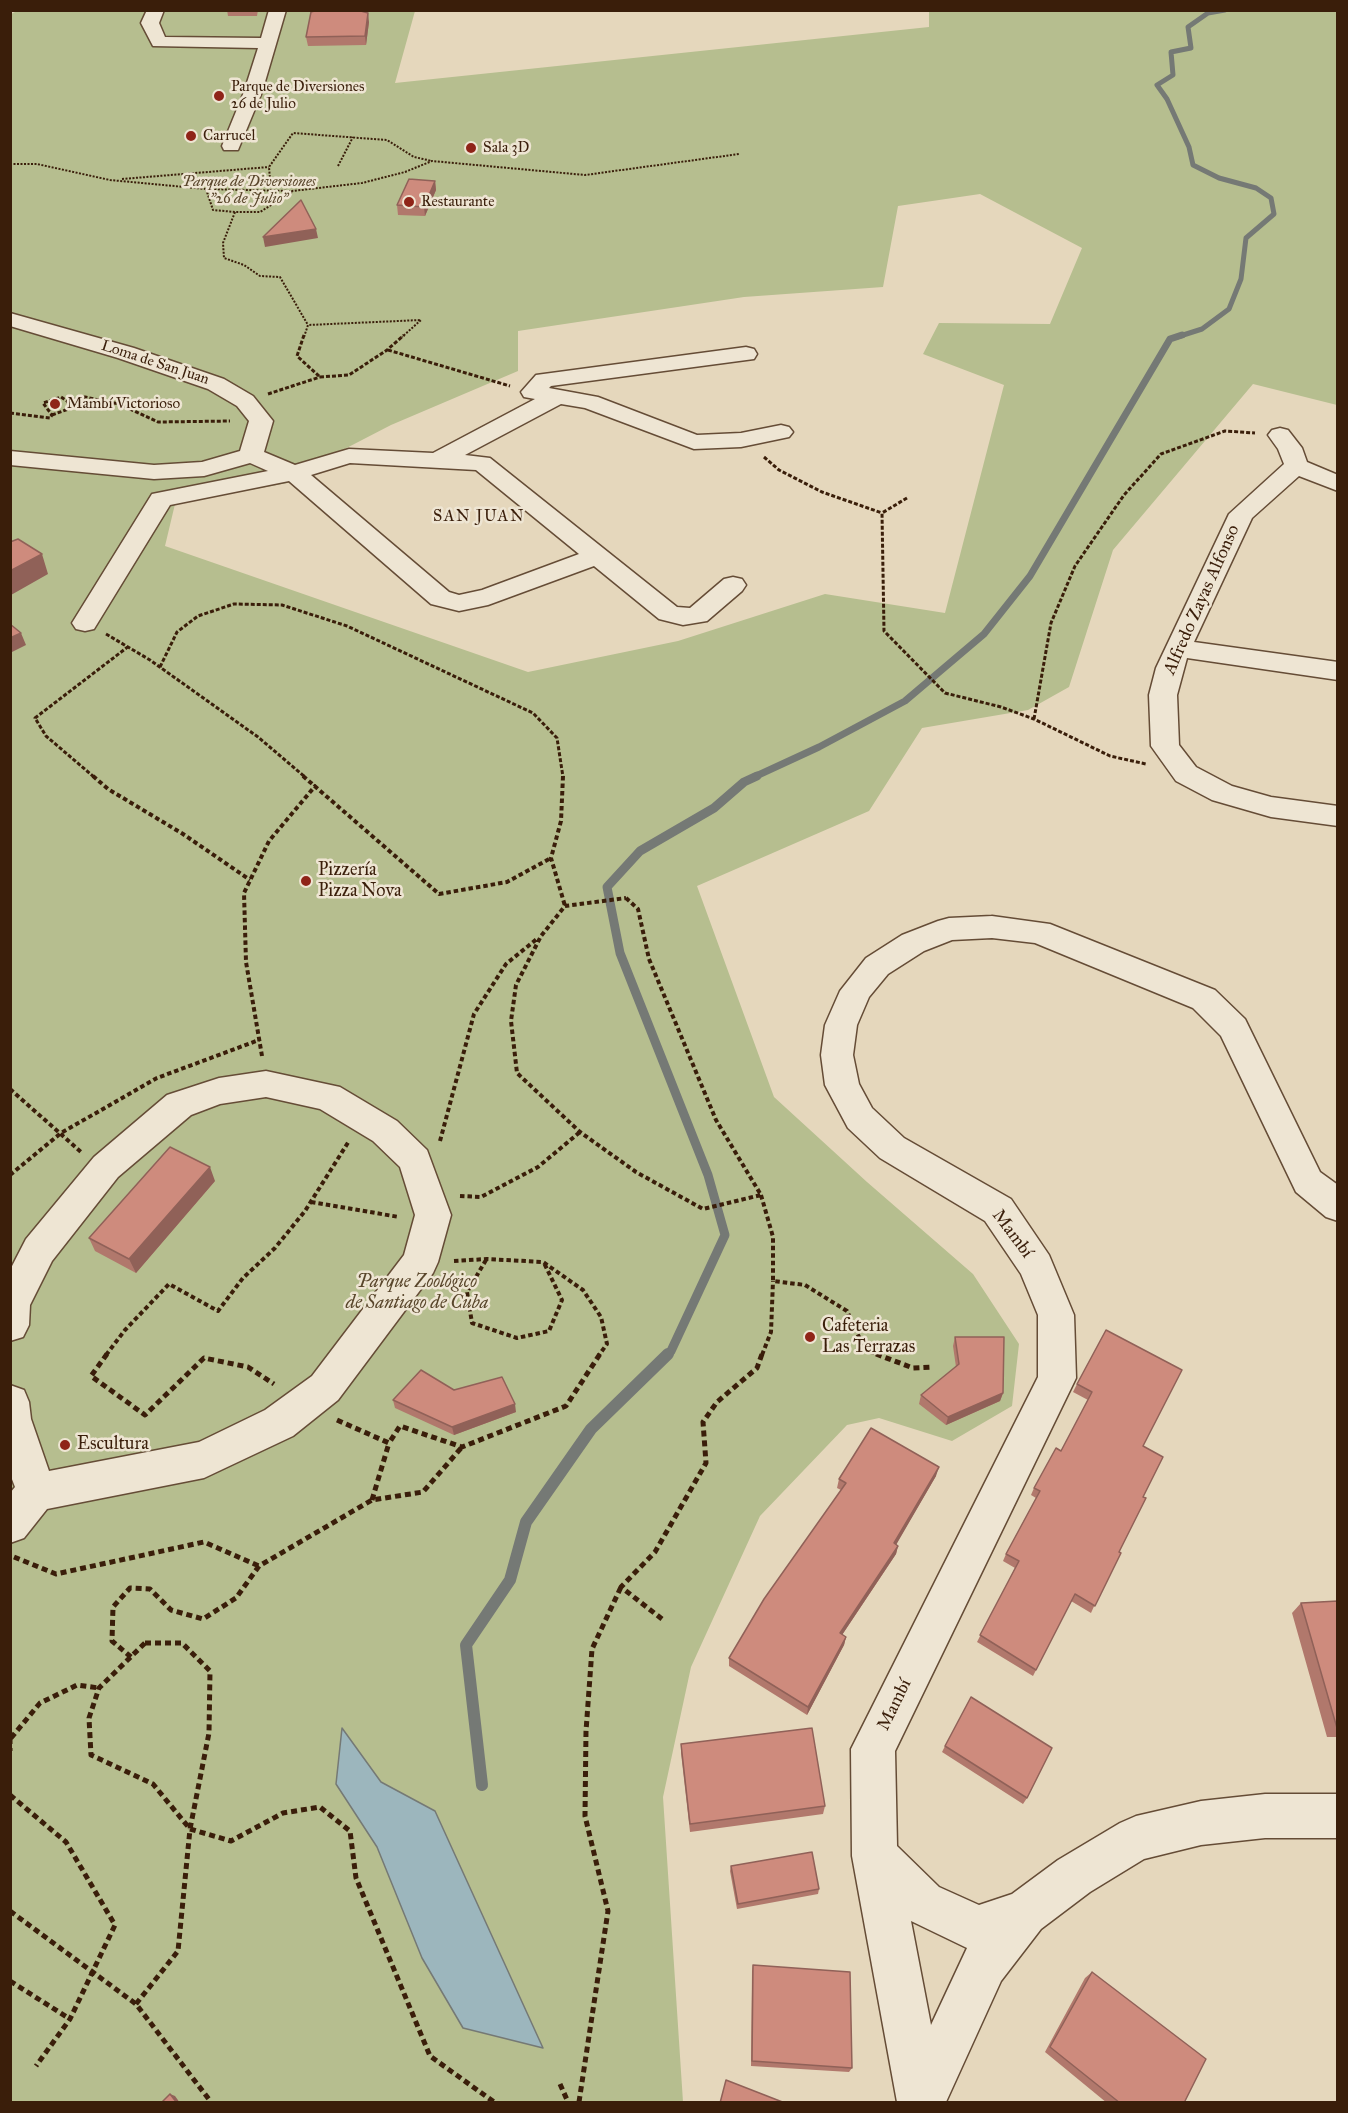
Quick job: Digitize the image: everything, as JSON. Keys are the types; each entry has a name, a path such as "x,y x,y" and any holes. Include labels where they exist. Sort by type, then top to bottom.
{"street":[{"path":"156,10 150,23 159,42 267,43"},
{"path":"231,146 253,92 278,10"},
{"name":"Loma de San Juan","path":"10,319 126,352 216,384 245,401 261,421"},
{"path":"440,459 544,383 746,354"},
{"path":"544,383 694,442 741,440 781,432"},
{"path":"251,455 261,421"},
{"path":"1280,435 1290,448 1296,466 1338,484"},
{"path":"10,458 154,472 204,469 251,455 294,473 440,598 459,603 488,597 597,556"},
{"path":"85,623 161,499 294,473 348,456 440,459 482,463 668,613 683,617 698,615 733,585"},
{"name":"Alfredo Zayas Alfonso","path":"1296,466 1241,514 1178,648 1169,668 1163,695 1162,717 1165,746 1186,774 1221,793 1261,804 1338,816"},
{"path":"1178,648 1338,670"},
{"name":"Mambí","path":"921,2101 875,1856 873,1749 1057,1378 1056,1315 1036,1266 998,1210 892,1148 860,1118 842,1085 837,1055 841,1025 856,991 877,966 913,943 949,929 992,927 1039,932 1204,999 1233,1028 1308,1182 1338,1206"},
{"path":"10,1324 12,1304 39,1250 106,1167 179,1105 219,1091 266,1084 328,1097 385,1131 415,1160 433,1215 424,1248 326,1388 279,1423 204,1460 36,1492 10,1524"},
{"path":"10,1402 12,1419 36,1492"},
{"path":"921,2101 984,1964 1026,1913 1074,1876 1136,1839 1201,1823 1265,1816 1338,1816"},
{"path":"875,1856 923,1904 978,1929 1026,1913"}],"path":[{"path":"271,191 269,167 293,133 387,140 414,157 432,161 585,175 739,154"},
{"path":"338,166 353,137"},
{"path":"10,164 37,164 110,180 206,189 292,191 362,183 405,172 432,161"},
{"path":"110,180 269,167"},
{"path":"206,189 213,210 235,212 260,212 292,191"},
{"path":"235,212 223,243 224,258 244,265 260,276 280,277 308,325 297,356 320,377"},
{"path":"245,401 320,377 349,375 387,350 421,320 308,325"},
{"path":"387,350 544,383"},
{"path":"10,413 50,418 52,414 71,408 61,397 43,403 52,414"},
{"path":"67,401 85,397 96,398 119,404 158,422 261,421"},
{"path":"1034,718 1051,623 1075,566 1124,495 1161,454 1225,431 1280,435"},
{"path":"741,440 779,470 822,492 882,513"},
{"path":"882,513 907,498"},
{"path":"882,513 884,631 945,693 1034,718 1110,756 1186,774"},
{"path":"159,667 177,632 198,616 234,604 282,605 348,626 516,703 533,713 557,738 563,770 561,821 551,858 565,906"},
{"path":"85,623 129,646 258,737 439,894 507,882 551,858"},
{"path":"129,646 35,718 46,736 108,789 183,834 250,880"},
{"path":"266,1084 246,962 244,893 269,841 316,785"},
{"path":"579,2103 582,2071 608,1911 585,1816 586,1731 592,1649 621,1587 655,1552 706,1463 703,1422 717,1402 757,1368 771,1332 773,1237 761,1194 716,1120 649,959 638,909 626,898 565,906 541,936 516,986 511,1021 517,1073 580,1132 636,1172 703,1209 761,1194"},
{"path":"541,936 506,964 474,1014 426,1192 481,1197 538,1167 580,1132"},
{"path":"10,1175 61,1133 157,1078 259,1040"},
{"path":"10,1089 92,1161 117,1158"},
{"path":"362,1117 336,1165 311,1202 275,1248 243,1278 218,1311 169,1284 125,1330 91,1376 145,1415 204,1358 248,1366 303,1405 389,1443"},
{"path":"131,1657 112,1641 113,1607 130,1588 150,1589 171,1610 203,1619 236,1598 260,1566 372,1500 423,1492 462,1447 566,1406 607,1344 601,1317 583,1290 543,1262 487,1259 424,1248 407,1218 311,1202"},
{"path":"487,1259 467,1292 472,1323 517,1338 549,1331 562,1300 543,1262"},
{"path":"773,1281 805,1285 847,1311 865,1350 913,1368 932,1367"},
{"path":"372,1500 389,1443 400,1426 462,1447"},
{"path":"10,1556 56,1574 204,1542 260,1566"},
{"path":"621,1587 662,1619"},
{"path":"136,2004 178,1951 190,1829 209,1733 210,1671 182,1643 145,1643 99,1688 89,1718 91,1755 153,1784 190,1829 231,1841 284,1813 320,1808 350,1831 356,1878 430,2056 494,2103"},
{"path":"10,1751 11,1738 40,1703 76,1685 99,1688"},
{"path":"10,1795 66,1842 115,1925 70,2019 36,2066"},
{"path":"10,1911 136,2004 211,2103"},
{"path":"10,1981 70,2019"},
{"path":"560,2084 568,2103"}],"green space":[{"name":"Parque Zoológico de Santiago de Cuba","path":"19,10 415,11 395,83 929,27 929,11 1337,11 1337,405 1253,384 1113,550 1069,687 1028,710 922,728 869,811 697,886 774,1097 973,1274 1019,1344 1012,1406 952,1441 879,1418 847,1425 760,1516 691,1667 663,1797 683,2102 11,2102 11,14","holes":["980,194 1082,248 1050,324 939,323 923,354 1004,385 945,613 825,594 678,641 528,672 165,546 175,504 298,481 281,468 295,464 304,470 391,425 518,371 518,331 744,297 883,287 898,206"]}],"water":[{"path":"342,1728 381,1782 435,1811 543,2048 463,2028 422,1958 377,1847 336,1784"}],"building":[{"path":"357,10 368,13 365,36 306,37 311,12"},
{"path":"409,179 435,181 424,207 397,205"},
{"path":"301,200 316,229 263,237"},
{"path":"18,539 42,554 10,571 10,542"},
{"path":"10,624 21,633 10,638"},
{"path":"170,1147 210,1167 129,1259 89,1238"},
{"path":"1106,1330 1182,1370 1143,1446 1163,1457 1143,1497 1146,1498 1119,1552 1121,1553 1095,1606 1075,1594 1036,1670 980,1635 1019,1561 1006,1554 1040,1491 1034,1488 1056,1448 1061,1451 1092,1392 1077,1384"},
{"path":"955,1337 1004,1337 1003,1393 948,1417 921,1395 959,1364"},
{"path":"421,1370 454,1390 502,1377 515,1404 452,1427 393,1400"},
{"path":"871,1428 939,1467 894,1543 898,1546 840,1633 846,1637 808,1707 729,1658 764,1599 846,1483 839,1479"},
{"path":"1338,1601 1338,1728 1337,1728 1301,1603"},
{"path":"971,1697 1052,1748 1027,1798 945,1746"},
{"path":"812,1728 825,1806 690,1824 681,1744"},
{"path":"812,1852 819,1889 738,1904 731,1866"},
{"path":"753,1965 850,1972 852,2068 752,2061"},
{"path":"1092,1972 1206,2059 1184,2103 1120,2103 1050,2047"},
{"path":"726,2080 785,2103 720,2103"},
{"path":"170,2094 177,2103 161,2103"}],"waterway":[{"path":"1177,337 1202,329 1229,309 1241,279 1246,238 1274,214 1271,198 1256,188 1219,178 1193,165 1189,147 1167,99 1157,85 1173,75 1171,52 1191,48 1188,27 1208,13 1225,10"},
{"path":"754,777 819,747 905,701 984,634 1030,576 1170,339 1182,335"},
{"path":"666,1355 671,1351 725,1235 708,1175 620,953 607,887 640,851 714,808 744,782 757,776"},
{"path":"482,1785 466,1645 510,1580 526,1522 591,1429 668,1354"}],"place":[{"name":"Parque de Diversiones 26 de Julio","path":"219,96"},
{"name":"Carrucel","path":"191,136"},
{"name":"Sala 3D","path":"471,148"},
{"name":"Restaurante","path":"409,202"},
{"name":"Mambí Victorioso","path":"55,404"},
{"name":"Pizzería Pizza Nova","path":"306,881"},
{"name":"Cafeteria Las Terrazas","path":"810,1337"},
{"name":"Escultura","path":"65,1445"}],"district":[{"name":"SAN JUAN","path":"479,517"}],"park label":[{"name":"Parque de Diversiones \"26 de Julio\"","path":"249,190"}]}
